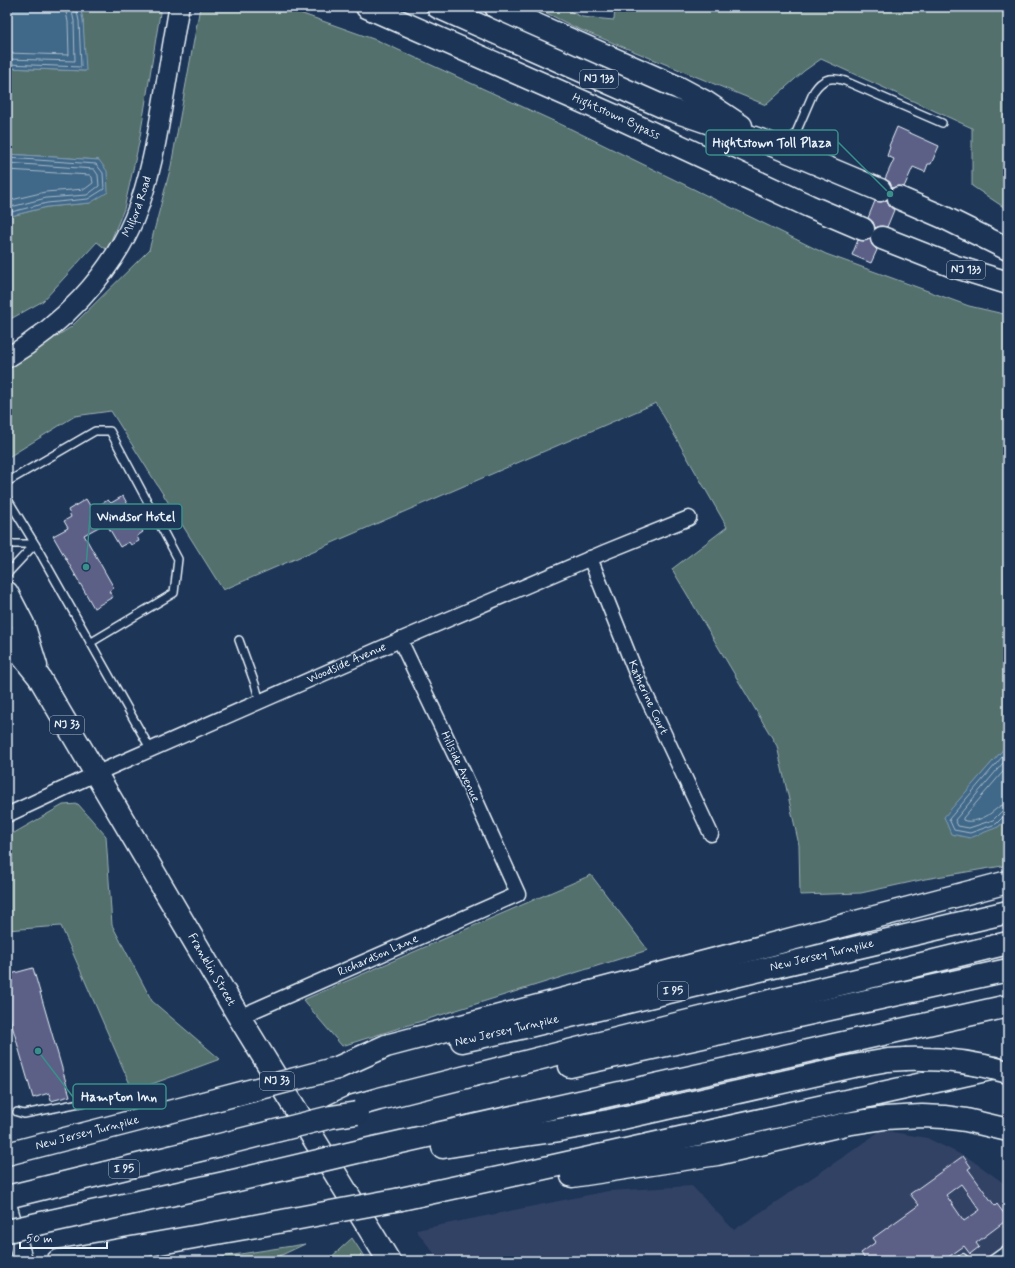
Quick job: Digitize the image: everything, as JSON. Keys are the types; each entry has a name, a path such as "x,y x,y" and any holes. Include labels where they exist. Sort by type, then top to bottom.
{"main road":[{"name":"NJ 133","path":"438,7 666,108 763,141 890,194 943,217 1008,249"},
{"path":"496,7 705,102 763,141"},
{"name":"Hightstown Bypass","path":"368,8 615,116 873,234 953,266 1008,283"},
{"name":"NJ 33","path":"7,593 23,624 39,676"},
{"name":"NJ 33","path":"7,637 39,676"},
{"name":"Franklin Street","path":"39,676 95,774 239,1017 389,1261"},
{"path":"337,1068 386,1046 1008,882"},
{"name":"New Jersey Turnpike","path":"7,1154 337,1068 529,1026 1008,912"},
{"path":"356,1109 652,1030 1008,943"},
{"name":"I 95","path":"7,1197 216,1146 331,1117 356,1109 1008,970"},
{"path":"367,1156 1008,1006"},
{"path":"7,1231 332,1158 367,1156 586,1125 854,1066 888,1060 957,1060 1008,1072"},
{"path":"61,1260 401,1199 1008,1065"},
{"path":"444,1189 530,1184 690,1159 742,1149 846,1124 885,1118 922,1116 944,1117 1008,1130"}],"street":[{"name":"Milford Road","path":"7,358 41,335 70,310 104,271 127,234 140,203 153,159 179,7"},
{"name":"Woodside Avenue","path":"7,815 95,774 400,640 590,558 689,518"},
{"name":"Katherine Court","path":"590,558 638,678 711,834"},
{"name":"Hillside Avenue","path":"400,640 464,774 518,894"},
{"name":"Richardson Lane","path":"239,1017 518,894"},
{"path":"7,1206 23,1261"}],"lane":[{"path":"788,151 814,91 820,84 833,78 845,81 942,123"},
{"path":"7,482 95,431 110,431 178,559 174,593 90,643"},
{"path":"7,498 35,544 151,750"},
{"path":"7,544 35,544"},
{"path":"7,574 35,544"},
{"path":"239,640 260,702"},
{"path":"17,1112 24,1114 90,1101 122,1092"},
{"path":"990,1261 1008,1248"},
{"path":"959,1261 962,1258 966,1261"}],"shaded area":[{"path":"881,1130 927,1138 970,1159 1008,1186 1008,1261 440,1261 416,1230 608,1191 692,1186 734,1230"}],"green space":[{"path":"80,7 161,7 139,143 124,209 107,250 97,242 43,301 7,321 7,217 47,207 90,203 99,160 7,154 7,68 85,71 83,20"},
{"path":"200,7 283,7 379,41 571,129 826,254 969,306 1008,315 1008,744 944,818 998,827 1008,818 1008,865 925,879 861,893 800,895 799,845 777,746 672,569 727,527 656,403 223,590 111,411 75,416 7,458 7,368 71,327 149,250 171,166"},
{"path":"535,7 561,7 582,17 614,20 615,7 1008,7 1008,210 972,186 972,128 821,59 804,71 766,105 574,27"},
{"path":"78,804 106,836 112,925 152,1001 220,1059 133,1091 61,926 7,930 7,837 63,805"},
{"path":"591,875 648,950 342,1046 303,1000"},
{"path":"352,1238 367,1261 327,1261"},
{"path":"305,1244 269,1261 195,1261"}],"water":[{"path":"7,7 80,7 83,20 86,71 7,68"},
{"path":"7,154 99,160 107,171 108,192 90,203 47,207 7,217"},
{"path":"1008,744 1008,818 998,827 970,838 951,834 944,817"}],"building":[{"path":"897,127 939,146 931,164 928,164 925,172 913,167 904,187 898,186 892,188 890,182 885,179 894,159 887,156 889,146"},
{"path":"887,200 889,206 894,210 887,227 881,226 875,228 873,222 868,218 875,201 881,202"},
{"path":"870,239 872,245 877,250 871,263 852,255 858,240 864,241"},
{"path":"123,496 143,532 137,536 139,541 131,545 129,542 120,547 106,523 84,535 114,588 109,591 113,597 94,608 53,536 68,528 64,521 71,517 68,510 86,499 92,509 108,500 111,503"},
{"path":"33,968 70,1096 51,1101 49,1093 33,1098 7,1008 7,975"},
{"path":"963,1156 971,1167 968,1169 995,1206 997,1204 1008,1219 976,1243 979,1247 970,1254 964,1246 943,1261 866,1261 861,1253 876,1242 873,1238 919,1205 910,1194","holes":["961,1184 980,1210 964,1221 946,1195"]}],"place":[{"name":"Hightstown Toll Plaza","path":"890,194"},
{"name":"Windsor Hotel","path":"86,567"},
{"name":"Hampton Inn","path":"38,1051"}]}
